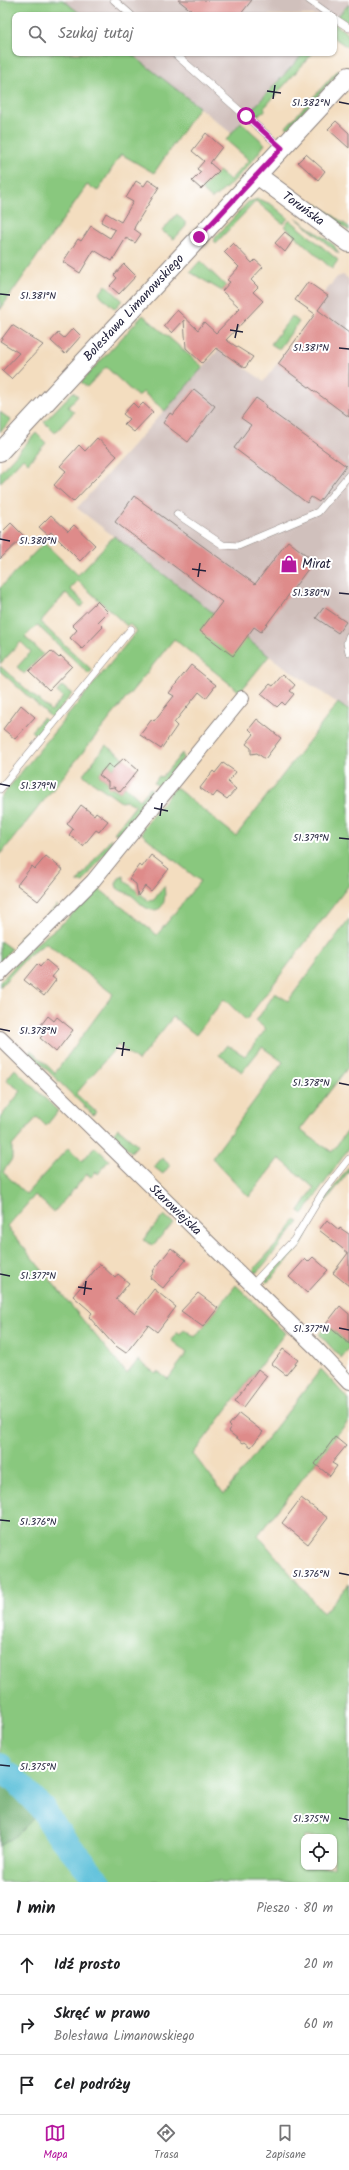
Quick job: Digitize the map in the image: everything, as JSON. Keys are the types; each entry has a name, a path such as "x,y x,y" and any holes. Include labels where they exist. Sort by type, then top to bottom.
{"street":[{"name":"Bolesława Limanowskiego","path":"0,452 349,76"},
{"name":"Toruńska","path":"257,175 349,243"},
{"path":"0,974 93,881 242,698"},
{"name":"Starowiejska","path":"0,1038 252,1285 349,1383"}],"lane":[{"path":"114,0 128,12"},
{"path":"309,0 326,12"},
{"path":"337,20 349,28"},
{"path":"177,56 282,148"},
{"path":"177,514 223,545 238,546 314,515 322,508 349,474"},
{"path":"0,789 131,629"},
{"path":"349,636 349,652"},
{"path":"252,1285 294,1240 323,1192 349,1159"}],"shaded area":[{"path":"63,0 349,0 349,4 337,17 337,12 78,12"},
{"path":"134,56 301,56 231,133"},
{"path":"343,275 349,279 349,711 263,652 77,508 218,350 264,381 328,296 324,293 337,277"}],"green space":[{"path":"0,0 63,0 78,12 12,12 12,56 134,56 199,107 154,173 121,154 98,191 87,185 0,310"},
{"path":"349,4 349,23 338,16"},
{"path":"337,25 349,35 349,48 337,40"},
{"path":"301,56 310,56 264,108 266,110 259,115 249,113"},
{"path":"341,70 289,128 286,127 337,71"},
{"path":"241,122 265,144 241,174 212,199 201,189 219,171 230,180 249,160 226,140"},
{"path":"258,199 271,204 288,218 283,224 256,201 216,243 213,240 248,202"},
{"path":"317,204 349,227 349,231 316,206"},
{"path":"177,214 186,223 186,226 174,239 162,231"},
{"path":"295,217 334,245 339,254"},
{"path":"290,220 338,260 332,269 284,226"},
{"path":"200,261 226,286 222,291 190,272"},
{"path":"106,285 122,300 115,309 99,294"},
{"path":"143,315 203,367 165,411 143,392 138,397 106,367 87,387 81,382"},
{"path":"292,316 299,322 279,349 271,344"},
{"path":"73,392 78,396 68,407 74,412 55,433 44,422"},
{"path":"0,412 11,420 0,432"},
{"path":"36,433 46,443 28,463 23,458 0,483 0,472"},
{"path":"114,536 269,656 240,692 174,639 0,855 0,798 137,631 129,624 127,626 78,581 70,589 85,603 81,607 66,593 40,622 92,670 89,674 37,625 25,637 43,654 24,674 17,667 31,652 21,642 0,664 0,588 44,543 78,575"},
{"path":"0,666 51,711 63,697 57,692 62,686 72,694 52,718 0,671"},
{"path":"338,703 349,711 349,885 246,1020 224,999 196,1035 173,1017 138,1061 118,1045 76,1094 96,1112 93,1115 29,1052 31,1050 55,1073 113,994 46,943 29,955 0,987 0,982 33,946 64,922 98,888 157,935 200,881 142,834 143,828 175,787 236,836"},
{"path":"43,718 48,722 37,736 31,731"},
{"path":"106,745 124,758 113,768 108,764 99,775 108,782 108,785 120,792 125,786 140,800 150,788 157,794 120,834 114,833 136,805 126,801 121,802 83,775"},
{"path":"182,753 183,758 162,788 154,783 159,776 162,777"},
{"path":"111,838 112,843 83,882 77,882"},
{"path":"124,876 124,880 149,901 154,900 164,886 165,895 161,907 154,910 146,908 131,895 117,888 116,884 119,878"},
{"path":"57,905 58,906 24,942 21,942 18,938 46,917"},
{"path":"349,919 349,1066 300,1130 332,1152 349,1128 349,1148 303,1214 299,1211 314,1188 279,1158 249,1197 212,1158 283,1062 262,1047 242,1072 219,1055 227,1045 245,1056 266,1029 256,1021 275,993 288,1001"},
{"path":"0,941 11,949 0,963"},
{"path":"15,1069 58,1111 46,1126 37,1117 12,1146 12,1159 3,1172 26,1194 68,1148 82,1161 95,1147 109,1160 98,1174 96,1172 91,1177 87,1174 54,1212 35,1195 7,1227 127,1374 138,1360 156,1374 158,1372 168,1379 187,1353 171,1340 178,1332 180,1334 184,1329 195,1337 236,1285 285,1333 193,1454 224,1494 321,1369 349,1400 349,1420 258,1535 323,1613 349,1584 349,1882 0,1882 0,1118 21,1091 6,1080"},
{"path":"118,1128 138,1145 131,1152 113,1133"},
{"path":"162,1158 170,1165 163,1174 154,1167"},
{"path":"349,1167 349,1171 321,1208 301,1246 267,1283 265,1281 298,1244 320,1206"},
{"path":"164,1215 173,1223 153,1245 143,1240"},
{"path":"294,1220 299,1222 257,1273 253,1270 286,1234"},
{"path":"331,1328 349,1344 349,1348 341,1358 319,1334 323,1330 327,1332"},
{"path":"0,1780 22,1796 30,1806 33,1819 17,1835 0,1846"}],"building":[{"path":"178,0 252,0 242,12 193,12"},
{"path":"336,121 349,133 349,148 328,129"},
{"path":"206,133 222,147 210,163 219,171 201,189 192,181 201,172 197,169 204,161 192,151"},
{"path":"306,154 325,171 318,180 298,162"},
{"path":"148,180 159,187 135,226 134,229 141,234 135,243 126,238 112,261 94,250 80,273 63,262 78,239 81,241 91,226 110,238 115,230 101,222 106,213 121,222 133,202 126,198 136,181 144,186"},
{"path":"285,232 294,239 285,252 275,243"},
{"path":"233,243 252,263 255,260 263,267 251,280 258,287 253,292 263,301 226,340 253,357 245,368 216,348 202,363 186,348 184,320 172,333 164,326 177,310 198,330 204,322 216,333 240,308 222,291 230,282 227,280 239,267 224,252"},
{"path":"124,264 136,276 119,294 110,286 117,278 114,275"},
{"path":"308,282 328,296 318,310 349,333 349,417 278,364 315,314 295,300"},
{"path":"12,325 43,345 11,379 2,371 19,353 0,341"},
{"path":"73,328 81,336 65,354 51,341 58,333 64,338"},
{"path":"194,389 215,406 188,442 163,423 170,413 173,415"},
{"path":"256,398 266,405 265,407 346,466 319,502 311,497 307,503 234,448 251,425 241,418"},
{"path":"133,403 138,408 143,403 153,412 134,432 124,424 129,419 123,414"},
{"path":"97,438 117,456 73,502 54,485 66,471 60,466 79,445 85,451"},
{"path":"134,496 255,584 288,541 314,561 261,632 254,627 233,656 200,631 222,602 115,522"},
{"path":"51,515 68,531 74,525 95,545 80,561 51,532 48,535 39,527"},
{"path":"11,523 24,536 0,559 0,534"},
{"path":"97,601 108,612 98,622 103,627 82,649 70,638 77,630 72,625"},
{"path":"324,607 346,622 338,633 316,618"},
{"path":"51,651 59,658 61,656 72,666 49,690 29,671"},
{"path":"191,665 216,685 206,698 199,692 174,723 177,726 161,749 140,735 152,719 154,721 174,696 169,693"},
{"path":"283,674 295,685 290,691 294,694 285,705 282,702 277,707 261,694 270,684 273,686"},
{"path":"21,705 35,717 15,739 3,729"},
{"path":"257,719 281,738 265,759 257,753 251,754 251,748 246,744 254,734 249,729"},
{"path":"124,758 138,770 120,792 114,787 108,788 108,782 99,775 108,764 113,768"},
{"path":"223,763 236,772 228,782 236,789 227,799 217,792 213,797 200,788 213,771 215,773"},
{"path":"81,805 94,815 96,812 108,821 99,832 96,830 83,846 69,835 73,829 67,824"},
{"path":"151,855 169,869 151,891 145,886 138,896 136,884 129,879 139,865 142,867"},
{"path":"46,856 63,870 38,901 17,885 32,866 35,869"},
{"path":"46,960 58,970 52,977 56,980 44,996 24,980 37,964 40,967"},
{"path":"48,1016 54,1021 57,1017 73,1030 56,1052 40,1038 43,1035 37,1030"},
{"path":"327,1220 339,1230 340,1228 349,1234 349,1286 333,1273 348,1253 319,1230"},
{"path":"171,1248 186,1260 163,1288 150,1278 154,1272 153,1271"},
{"path":"313,1257 328,1270 307,1293 289,1277 305,1259 308,1262"},
{"path":"100,1264 115,1278 118,1274 129,1283 116,1299 135,1314 154,1289 176,1307 157,1332 148,1325 126,1353 113,1344 89,1317 92,1313 73,1296"},
{"path":"198,1293 218,1308 203,1327 181,1311"},
{"path":"340,1306 349,1314 349,1344 326,1324"},
{"path":"283,1349 298,1360 286,1375 272,1364"},
{"path":"258,1369 267,1376 244,1407 235,1401"},
{"path":"239,1413 263,1432 251,1447 245,1442 243,1443 228,1431 231,1427 229,1425"},
{"path":"335,1437 346,1446 332,1463 337,1466 330,1476 315,1464"},
{"path":"301,1498 328,1518 308,1544 282,1523"}],"waterway":[{"path":"0,1766 2,1771 13,1778 42,1808 55,1829 99,1882"}],"place":[{"name":"Mirat","path":"289,564"}],"route":[{"path":"199,237 282,148 246,116"}]}
